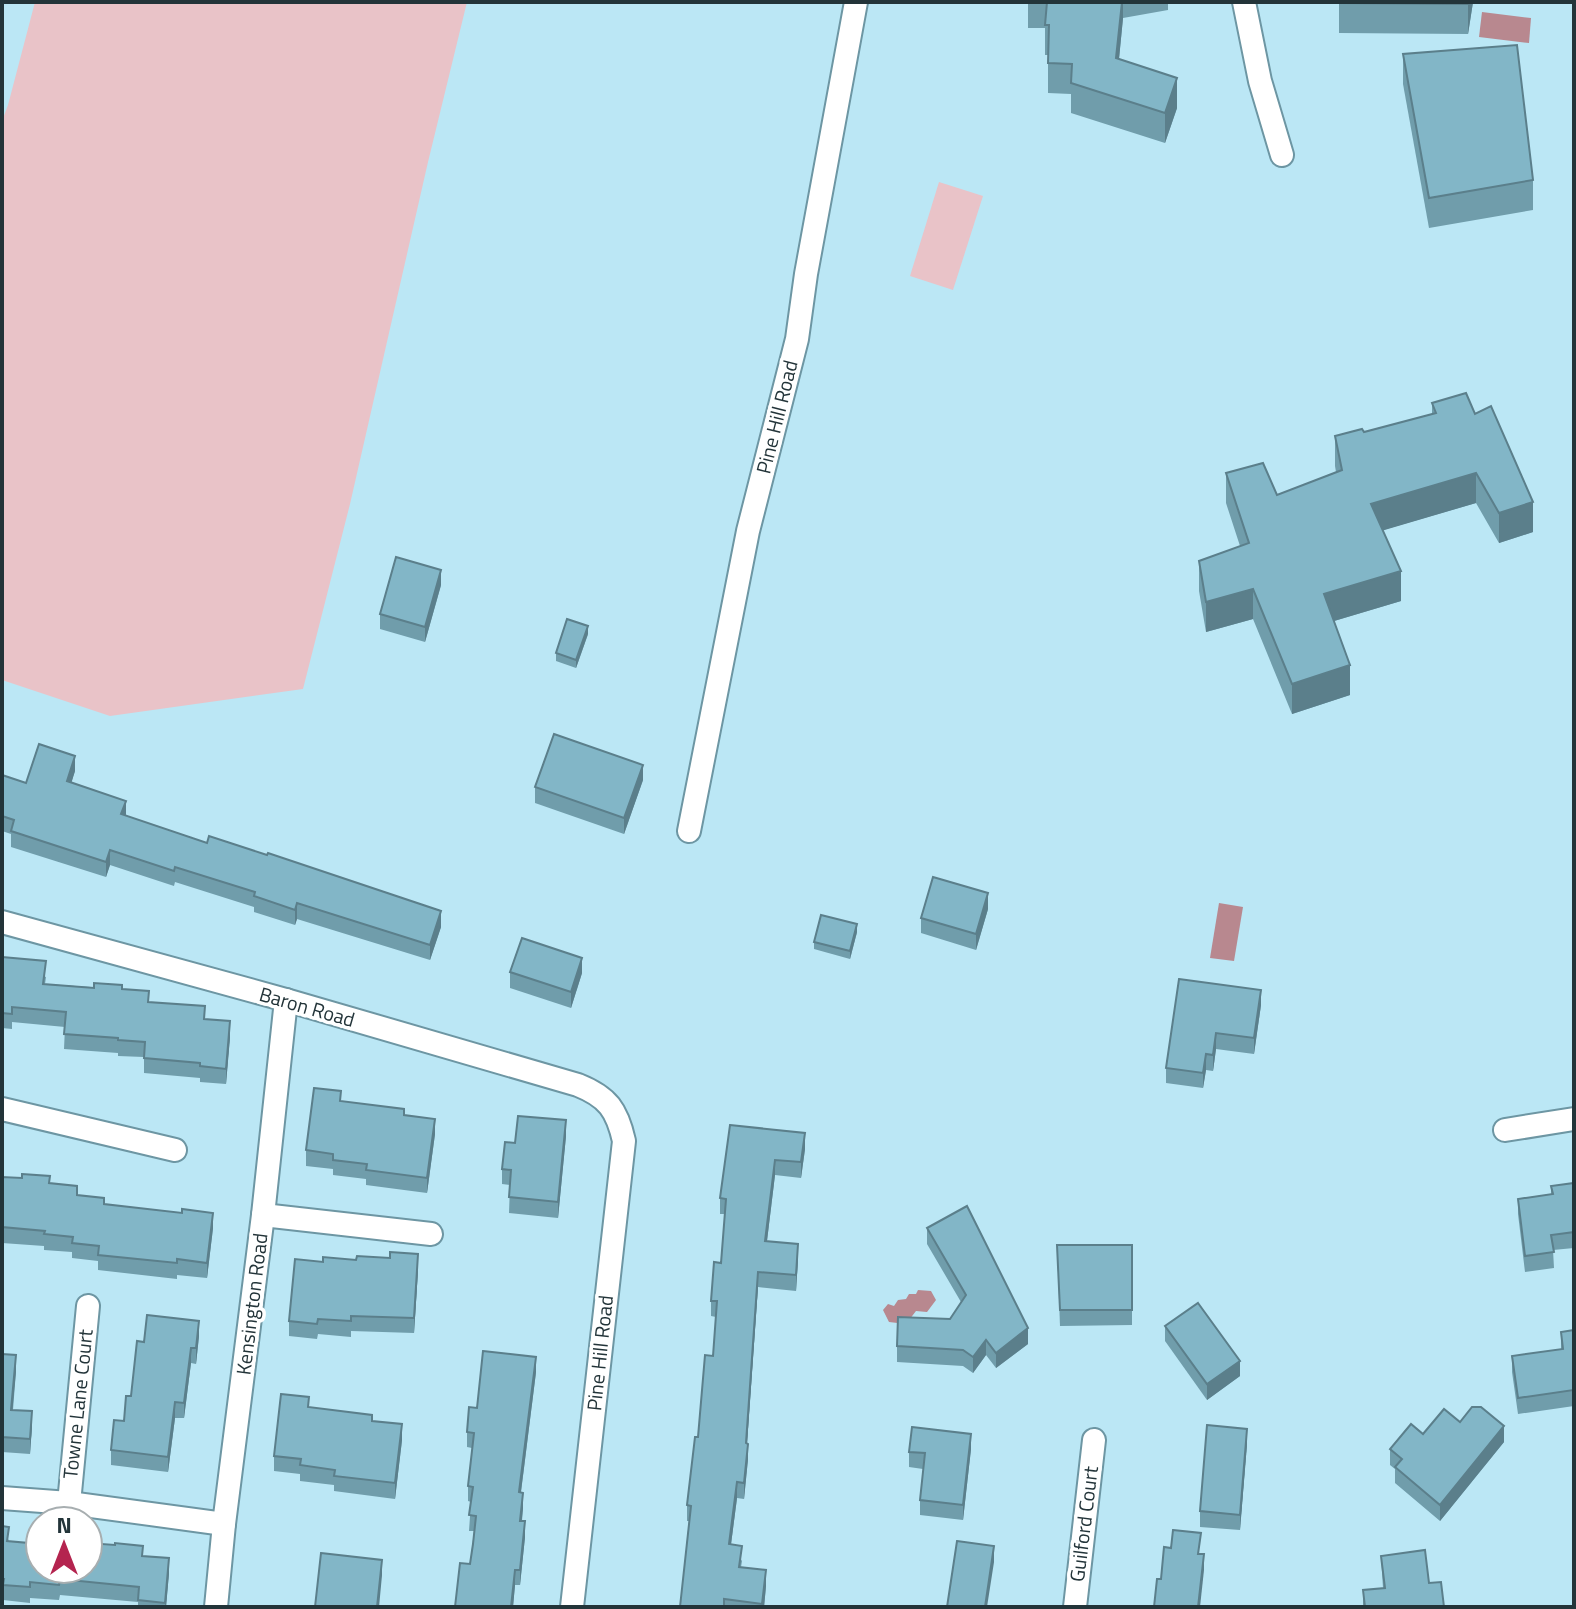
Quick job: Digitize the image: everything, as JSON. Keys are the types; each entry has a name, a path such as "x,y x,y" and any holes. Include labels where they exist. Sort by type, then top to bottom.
{"street":[{"name":"Pine Hill Road","path":"689,831 748,531 797,339 856,2"},
{"path":"1244,2 1260,81 1282,155"},
{"name":"Baron Road","path":"2,922 578,1085 608,1103"},
{"name":"Kensington Road","path":"216,1607 286,1000"},
{"name":"Pine Hill Road","path":"572,1607 624,1141 619,1120 608,1103"},
{"path":"2,1109 175,1150"},
{"path":"1505,1130 1574,1119"},
{"path":"263,1215 431,1234"},
{"name":"Towne Lane Court","path":"69,1503 88,1306"},
{"name":"Guilford Court","path":"1075,1607 1094,1440"},
{"path":"2,1498 69,1503 224,1524"}],"shaded area":[{"path":"35,2 467,2 350,504 303,689 110,716 2,680 2,121"},
{"path":"1482,12 1531,18 1529,43 1479,37"},
{"path":"939,182 983,196 953,290 910,276"},
{"path":"1219,903 1243,907 1234,961 1210,958"},
{"path":"918,1290 931,1291 936,1300 927,1312 916,1311 906,1324 889,1322 883,1310 888,1304 894,1306 898,1300 916,1294"}],"building":[{"path":"1047,2 1122,2 1116,58 1177,78 1165,113 1071,83 1072,64 1048,63"},
{"path":"1468,2 1468,4 1339,3"},
{"path":"1517,45 1533,180 1429,198 1403,54"},
{"path":"1466,393 1475,414 1491,406 1533,502 1499,513 1476,473 1371,504 1401,571 1324,594 1350,665 1292,684 1253,589 1206,602 1199,561 1249,543 1226,473 1263,463 1277,495 1342,470 1335,436 1362,429 1364,432 1436,413 1432,403"},
{"path":"396,557 441,570 425,627 380,614"},
{"path":"567,619 588,626 576,660 556,653"},
{"path":"554,734 643,765 624,818 535,787"},
{"path":"39,744 75,756 67,781 126,801 121,814 207,843 209,836 268,853 441,911 430,945 297,903 295,910 254,896 255,892 175,867 174,871 110,850 106,862 11,831 14,820 2,816 2,775 26,783"},
{"path":"933,877 988,893 976,934 921,918"},
{"path":"821,915 857,924 850,951 814,942"},
{"path":"522,938 582,958 571,992 510,972"},
{"path":"2,957 46,961 43,984 94,988 94,983 122,985 122,989 149,991 148,1002 205,1006 204,1019 230,1021 226,1069 200,1066 200,1063 144,1058 145,1042 64,1034 66,1012 12,1007 12,1014 2,1013"},
{"path":"1179,979 1261,990 1254,1038 1216,1033 1213,1055 1206,1054 1203,1073 1166,1068"},
{"path":"314,1088 341,1091 340,1101 404,1109 404,1115 435,1119 427,1178 366,1170 367,1164 333,1160 333,1154 306,1150"},
{"path":"518,1116 566,1120 558,1202 509,1197 511,1170 502,1169 505,1142 515,1143"},
{"path":"730,1125 805,1133 801,1162 775,1160 765,1241 798,1244 796,1275 758,1272 744,1483 737,1482 729,1544 742,1546 739,1567 766,1570 762,1604 724,1599 724,1607 680,1607 691,1506 687,1505 695,1437 698,1437 705,1355 713,1356 717,1301 711,1301 714,1262 721,1263 726,1199 720,1198"},
{"path":"22,1174 50,1176 49,1183 77,1186 77,1195 104,1198 104,1204 182,1213 182,1209 213,1213 207,1263 98,1255 99,1246 72,1243 73,1237 2,1227 2,1177 22,1178"},
{"path":"1574,1183 1574,1232 1551,1235 1554,1252 1525,1256 1518,1199 1553,1194 1551,1186"},
{"path":"967,1206 1028,1328 996,1353 986,1340 973,1357 963,1350 897,1346 898,1317 950,1319 966,1295 927,1228"},
{"path":"1057,1245 1132,1245 1132,1310 1060,1310"},
{"path":"390,1252 418,1254 414,1318 351,1316 351,1321 318,1319 317,1324 289,1321 295,1259 323,1262 323,1257 356,1260 357,1256 390,1258"},
{"path":"1198,1303 1240,1361 1207,1384 1165,1326"},
{"path":"147,1315 199,1321 196,1348 191,1348 184,1403 175,1402 168,1457 111,1450 114,1420 124,1421 126,1396 131,1396 137,1341 144,1342"},
{"path":"1574,1330 1574,1390 1518,1398 1512,1356 1563,1349 1561,1332"},
{"path":"483,1351 536,1357 519,1492 523,1493 520,1521 525,1521 520,1570 515,1570 511,1607 455,1607 460,1563 470,1564 473,1544 476,1516 469,1515 473,1487 468,1486 474,1433 467,1432 469,1407 477,1408"},
{"path":"2,1354 16,1355 11,1410 32,1411 30,1439 2,1437"},
{"path":"281,1394 309,1397 308,1407 372,1415 372,1421 402,1424 395,1483 334,1476 335,1470 300,1465 301,1459 274,1456"},
{"path":"1472,1407 1481,1407 1504,1426 1440,1505 1395,1467 1402,1459 1390,1449 1411,1424 1423,1434 1444,1409 1460,1422"},
{"path":"1207,1425 1247,1429 1240,1515 1200,1511"},
{"path":"912,1427 971,1434 963,1505 920,1500 925,1453 909,1452"},
{"path":"2,1526 9,1527 7,1541 24,1543 24,1585 30,1587 3,1585"},
{"path":"1173,1530 1201,1533 1198,1554 1204,1554 1198,1607 1154,1607 1164,1547 1171,1548"},
{"path":"957,1541 994,1546 985,1607 947,1607"},
{"path":"104,1544 143,1546 142,1556 169,1558 165,1603 138,1600 139,1587 104,1583"},
{"path":"1425,1550 1429,1583 1441,1582 1444,1607 1365,1607 1363,1590 1385,1588 1381,1556"},
{"path":"321,1553 382,1560 377,1607 315,1607"}]}
